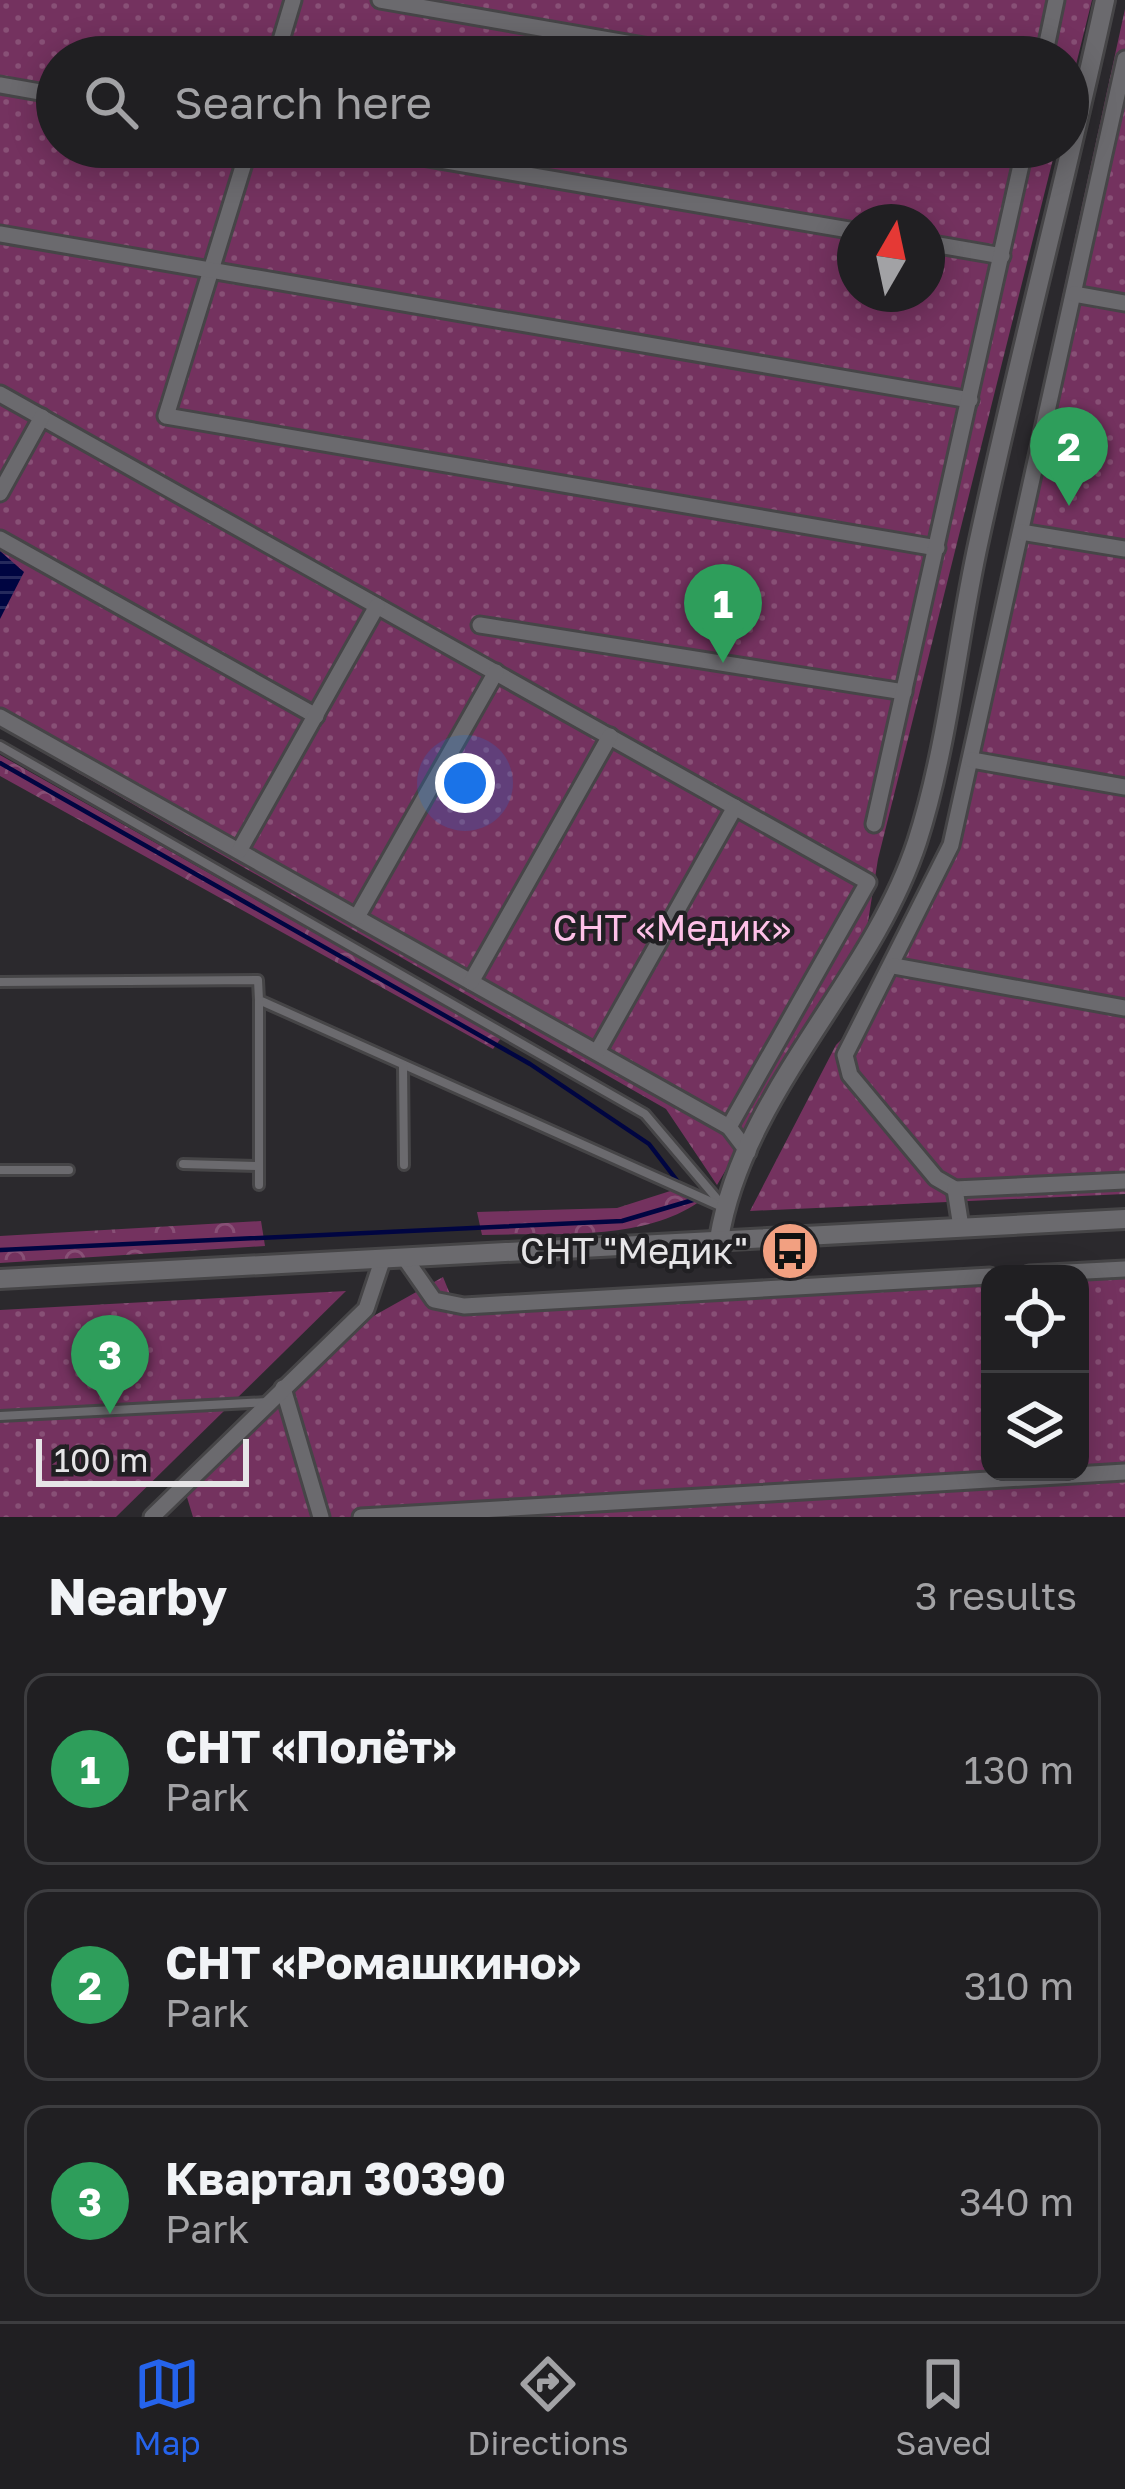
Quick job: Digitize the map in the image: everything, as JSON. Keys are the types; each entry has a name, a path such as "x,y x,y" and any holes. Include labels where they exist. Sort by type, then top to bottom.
{"street":[{"path":"282,36 293,0"},
{"path":"380,0 587,36"},
{"path":"1048,36 1056,0"},
{"path":"1089,65 1105,0"},
{"path":"1125,62 951,845 894,966 849,1046 846,1066 936,1178 955,1189 1125,1181"},
{"path":"0,85 36,91"},
{"path":"243,168 166,416 937,548"},
{"path":"487,168 837,228"},
{"path":"874,824 1020,168"},
{"path":"718,1239 748,1152 874,933 916,845 1064,168"},
{"path":"0,234 970,400"},
{"path":"945,246 1001,256"},
{"path":"1074,295 1125,303"},
{"path":"0,394 868,881 730,1127"},
{"path":"0,493 42,417"},
{"path":"1021,532 1125,549"},
{"path":"0,539 316,716"},
{"path":"239,851 377,606"},
{"path":"480,625 904,692"},
{"path":"357,917 496,672"},
{"path":"0,717 730,1127 748,1152"},
{"path":"471,982 610,736"},
{"path":"972,760 1125,787"},
{"path":"597,1052 735,807"},
{"path":"894,966 1125,1008"},
{"path":"955,1189 961,1227"},
{"path":"0,1279 1125,1219"},
{"path":"394,1257 434,1300 464,1306 981,1277"},
{"path":"152,1517 366,1309 394,1257"},
{"path":"1089,1271 1125,1269"},
{"path":"283,1388 321,1517"},
{"path":"362,1517 1125,1472"}],"lane":[{"path":"0,746 645,1114 725,1208"},
{"path":"0,982 258,980 259,1185"},
{"path":"259,1000 725,1208"},
{"path":"403,1065 404,1165"},
{"path":"183,1165 259,1166"},
{"path":"0,1170 69,1170"},
{"path":"0,1416 269,1402"}],"green space":[{"name":"СНТ «Медик»","path":"0,0 1092,0 1083,36 36,36 36,168 1051,168 878,859 867,928 717,1185 666,1109 0,728"},
{"path":"1125,9 1125,1194 750,1211 836,1045 854,1027 942,847"},
{"path":"0,755 501,1038 493,1049 0,776"},
{"path":"686,1186 703,1199 680,1213 626,1229 482,1235 477,1212 617,1208"},
{"path":"261,1221 265,1246 0,1263 0,1236"},
{"path":"1125,1261 1125,1517 193,1517 186,1494 361,1323 443,1277 452,1299 981,1269 981,1481 1089,1481 1089,1265 1054,1265"},
{"path":"346,1291 116,1517 0,1517 0,1310"}],"shaded area":[{"path":"0,551 24,572 0,619"}],"waterway":[{"path":"0,763 530,1064 649,1144 682,1187"},
{"path":"0,1250 622,1221 693,1200 689,1196"}],"place":[{"name":"СНТ «Ромашкино»","path":"1069,506"},
{"name":"СНТ «Полёт»","path":"723,663"},
{"name":"СНТ \"Медик\"","path":"790,1251"},
{"name":"Квартал 30390","path":"110,1414"}]}
